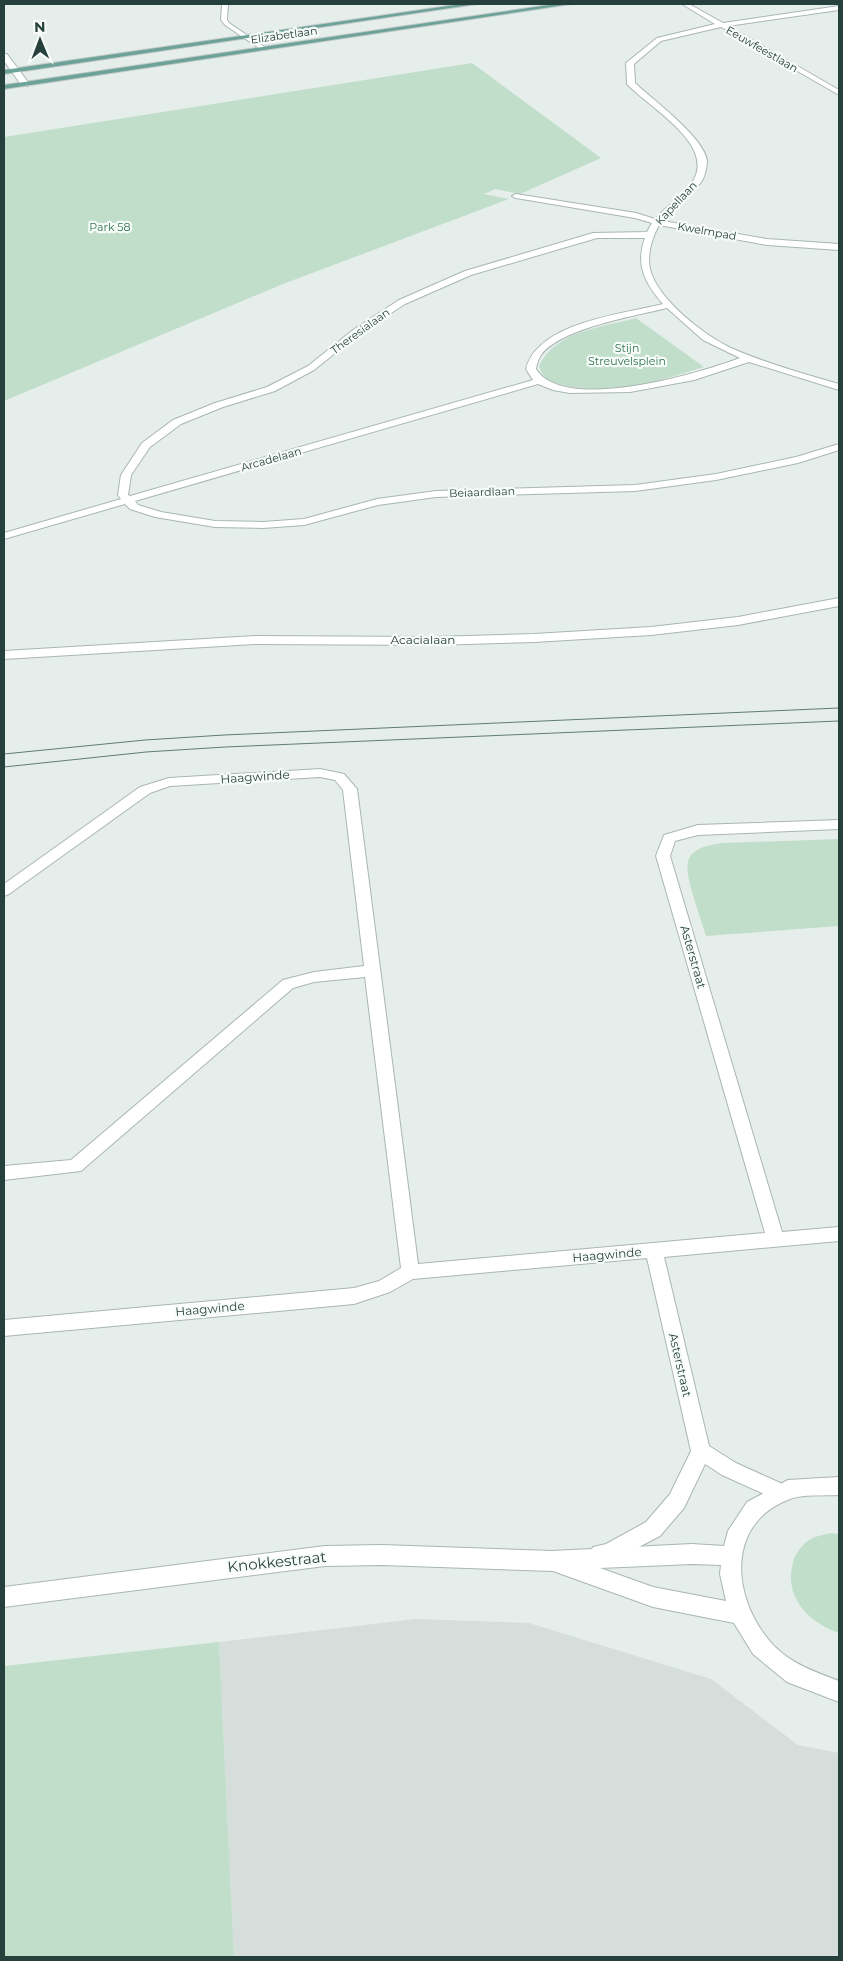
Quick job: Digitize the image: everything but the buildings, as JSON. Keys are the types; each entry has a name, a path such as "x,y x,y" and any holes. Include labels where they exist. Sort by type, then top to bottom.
{"main road":[{"name":"Elizabetlaan","path":"4,72 12,68 248,37 474,4"},
{"name":"Elizabetlaan","path":"4,87 568,4"}],"street":[{"path":"226,4 224,20 264,49"},
{"name":"Eeuwfeestlaan","path":"685,4 839,93"},
{"path":"722,25 839,8"},
{"name":"Kapellaan","path":"722,25 659,39 630,62 630,84 693,141 703,159 699,180 658,221 649,235 645,257 648,277 668,305 690,326 726,349 793,374 839,387"},
{"path":"4,56 25,84"},
{"name":"Kwelmpad","path":"516,196 767,242 839,247"},
{"name":"Theresialaan","path":"127,502 123,495 126,475 146,445 177,422 219,405 271,389 311,368 356,332 402,302 468,273 596,235 649,235"},
{"path":"668,305 585,327 559,336 542,347 533,358 531,368 539,381 558,389 615,392 655,387 715,371 750,358"},
{"name":"Arcadelaan","path":"4,536 127,502 539,381"},
{"name":"Beiaardlaan","path":"127,502 134,507 159,515 215,524 264,526 304,522 377,502 436,494 635,488 716,477 798,460 839,447"},
{"name":"Acacialaan","path":"4,655 255,640 432,641 612,634 738,621 839,602"},
{"name":"Haagwinde","path":"4,891 145,790 169,782 320,773 339,777 350,789 410,1272"},
{"name":"Asterstraat","path":"776,1240 663,856 669,838 698,830 839,824"},
{"path":"4,1173 75,1166 288,984 314,977 372,971"},
{"path":"654,1251 839,1234"},
{"name":"Asterstraat","path":"654,1251 701,1451"},
{"name":"Haagwinde","path":"4,1328 354,1296 384,1287 410,1272 654,1251"},
{"path":"552,1561 608,1553 653,1529 677,1501 701,1451 729,1469 780,1492"},
{"path":"839,1486 819,1484 799,1486 780,1492 752,1510 742,1524 735,1539 730,1556 729,1575 732,1595 739,1614 750,1635 765,1653 783,1669 805,1681 839,1691"},
{"name":"Knokkestraat","path":"4,1597 214,1568 325,1556 382,1555 552,1561 692,1554 730,1556"},
{"name":"Knokkestraat","path":"552,1561 653,1597 739,1614"}],"shaded area":[{"path":"416,1619 529,1623 711,1679 798,1745 839,1753 839,1957 234,1957 219,1642"}],"green space":[{"name":"Park 58","path":"472,63 601,158 520,194 495,189 484,194 509,199 283,284 4,401 4,137"},
{"name":"Stijn Streuvelsplein","path":"636,318 704,367 641,385 620,388 579,388 566,386 547,379 542,373 539,366 546,354 556,345 581,332"},
{"path":"839,839 839,926 706,936 688,873 689,858 693,853 700,848 723,843"},
{"path":"830,1533 839,1534 839,1633 817,1622 808,1614 800,1605 791,1584 791,1572 797,1553 805,1543 813,1538"},
{"path":"219,1642 234,1957 4,1957 4,1666"}],"tram line":[{"path":"4,754 145,740 224,735 839,708"},
{"path":"4,767 146,752 225,747 839,721"}]}
